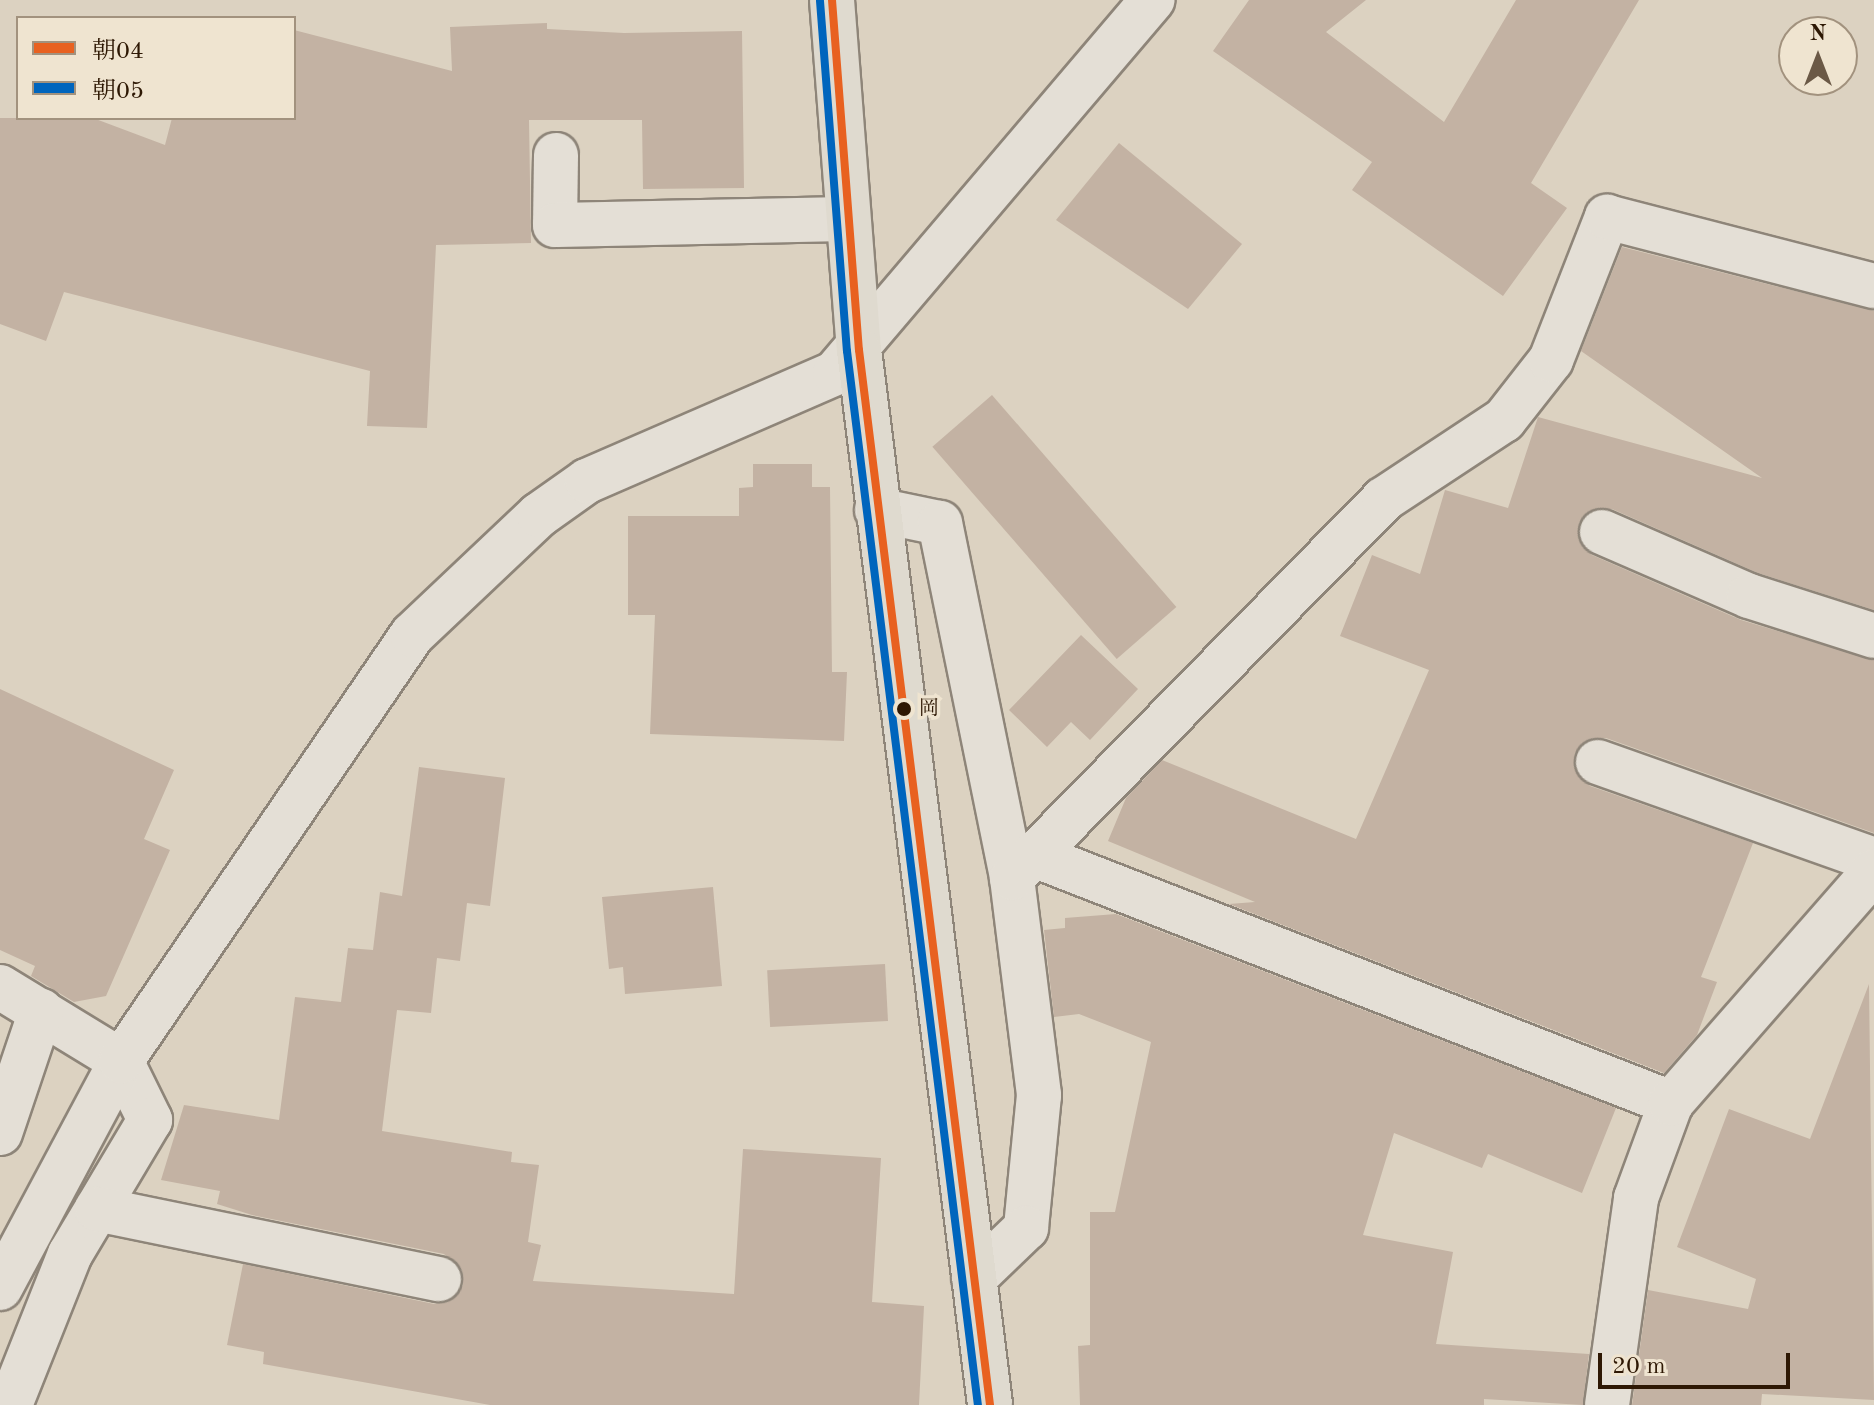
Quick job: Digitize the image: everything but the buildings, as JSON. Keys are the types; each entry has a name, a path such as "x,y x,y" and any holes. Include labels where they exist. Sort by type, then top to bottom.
{"main road":[{"path":"832,0 859,350 990,1405"}],"street":[{"path":"0,1288 121,1061 384,667 438,606 587,481 811,389 859,350 1153,0"},
{"path":"556,155 555,225 847,219"},
{"path":"1023,866 1384,499 1504,420 1551,360 1607,217 1874,286"},
{"path":"877,510 940,523 1023,866 1039,1095 1026,1228 974,1278"},
{"path":"1602,532 1749,596 1874,636"},
{"path":"1598,762 1874,860"},
{"path":"1023,866 1671,1103"},
{"path":"1607,1405 1636,1198 1671,1103 1874,871"},
{"path":"0,987 121,1061 150,1120 70,1254 10,1405"},
{"path":"0,1133 41,1011"},
{"path":"97,1209 439,1279"}],"transit line":[{"name":"朝04","path":"832,0 859,350 990,1405"},
{"name":"朝05","path":"820,1 847,351 978,1405"}],"place":[{"name":"岡","path":"904,709"}]}
